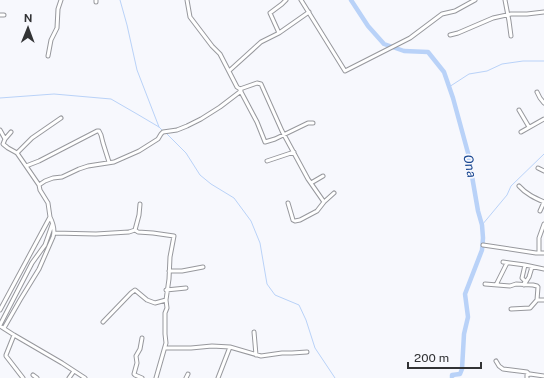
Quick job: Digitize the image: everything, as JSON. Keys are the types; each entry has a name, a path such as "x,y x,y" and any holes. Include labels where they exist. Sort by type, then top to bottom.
{"street":[{"path":"48,56 51,40 57,28 58,9 61,0"},
{"path":"187,0 190,17 218,52 257,122 264,142 308,123 313,123"},
{"path":"279,33 270,12 286,0"},
{"path":"302,0 345,71 410,38 442,14 455,11 474,0"},
{"path":"505,0 511,36"},
{"path":"229,71 261,42 279,33 309,12"},
{"path":"450,35 458,33 491,18 513,13 527,14 544,12"},
{"path":"39,186 45,181 62,177 79,168 114,162 139,151 158,139 163,132 177,130 201,119 220,107 240,90 257,83 261,84 284,134 311,183 324,202"},
{"path":"537,92 544,102"},
{"path":"519,110 529,127"},
{"path":"17,153 32,138 61,118"},
{"path":"521,132 543,120"},
{"path":"0,130 5,139"},
{"path":"26,166 39,161 97,131 101,134 109,162"},
{"path":"4,328 42,262 54,233 48,203 39,186 17,153 2,145 11,132"},
{"path":"267,161 294,152"},
{"path":"538,168 544,171"},
{"path":"311,183 323,176"},
{"path":"519,186 527,193 544,202 540,211"},
{"path":"288,203 293,220 300,220 317,211 334,193"},
{"path":"135,230 140,215 140,204"},
{"path":"0,310 50,217"},
{"path":"539,253 539,238 544,224"},
{"path":"52,225 45,245 32,263 0,325 85,378"},
{"path":"54,233 96,234 129,232 135,230 138,232 174,236 170,257 169,279 166,290 166,343 156,378"},
{"path":"482,245 544,253"},
{"path":"503,262 544,269"},
{"path":"496,285 508,263"},
{"path":"524,285 525,281 522,278 525,265"},
{"path":"169,271 182,271 203,267"},
{"path":"524,285 529,277 532,267"},
{"path":"485,284 510,286 516,284 535,285 538,287 537,300 530,308 511,309"},
{"path":"166,290 186,288"},
{"path":"103,322 130,293 135,290 147,300 155,303 166,300"},
{"path":"537,300 544,300"},
{"path":"254,332 256,355"},
{"path":"14,335 6,356 23,378"},
{"path":"142,338 140,349 136,356 137,363 134,374 142,378"},
{"path":"165,348 212,346 230,347 261,356 306,352"},
{"path":"218,378 230,347"},
{"path":"496,361 503,369 544,376"},
{"path":"69,378 74,371"},
{"path":"527,378 527,375 529,374"},
{"path":"33,375 37,378"}],"waterway":[{"path":"120,0 137,70 159,127"},
{"name":"Ona","path":"351,0 368,26 384,44 404,51 428,52 444,72 453,98 468,153 478,211 482,225 483,238 482,250 465,294 468,317 464,334 462,369 460,374 452,375 452,378"},
{"path":"449,87 469,74 487,71 502,64 523,61 544,61"},
{"path":"0,98 54,94 111,99 162,130"},
{"path":"165,132 186,153 200,175 211,184 234,198 251,221 260,243 267,284 275,295 299,305 306,320 315,348 335,378"},
{"path":"482,225 507,195 511,186 544,154"}]}
